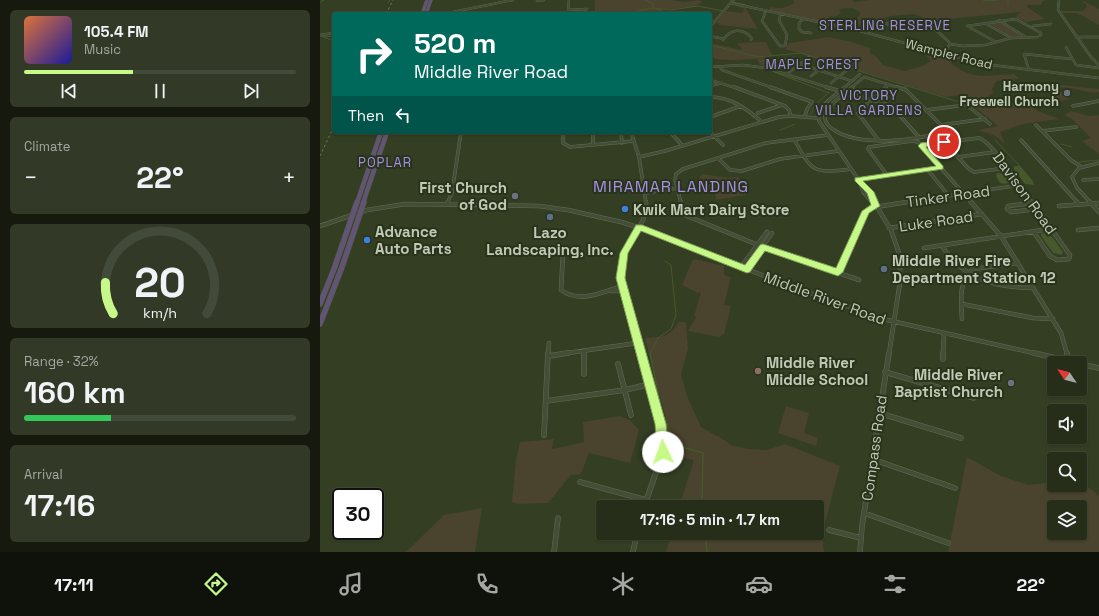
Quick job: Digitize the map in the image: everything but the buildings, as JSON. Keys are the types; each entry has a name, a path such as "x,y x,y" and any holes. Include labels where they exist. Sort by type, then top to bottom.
{"highway":[{"path":"423,12 427,0"},
{"path":"427,12 431,0"},
{"path":"320,304 334,269 380,134"},
{"path":"320,324 386,134"}],"street":[{"path":"453,12 511,0"},
{"path":"537,1 544,0"},
{"path":"569,0 568,12 587,11 587,5"},
{"path":"712,24 733,0"},
{"path":"1055,0 1058,1 1058,10 1099,67"},
{"name":"Wampler Road","path":"731,3 866,32 990,66 1099,78"},
{"path":"766,10 762,21 780,46 785,46 788,32 779,20 782,13"},
{"path":"804,18 799,23 799,29 802,32 811,33"},
{"path":"926,21 950,44 970,46 990,44 1011,38 1035,37 1041,35 1041,32 1017,19 985,22 968,26 983,36 996,42"},
{"path":"866,32 874,27 887,24 908,20 913,22 918,27 904,28 887,24"},
{"path":"999,20 1025,37"},
{"path":"985,22 1011,38"},
{"path":"1032,26 1051,24"},
{"path":"712,37 724,40 730,32 738,31 748,33 752,38 751,40"},
{"path":"320,35 332,33"},
{"path":"1076,37 1099,37"},
{"path":"943,54 950,44"},
{"path":"1066,46 1072,59 1078,66 1099,67"},
{"path":"1029,70 1024,54 1072,59"},
{"path":"787,74 809,57"},
{"path":"782,60 793,58"},
{"path":"782,60 800,64 852,81"},
{"path":"782,60 784,65"},
{"path":"811,76 827,64"},
{"path":"712,68 738,65 755,66 787,74 845,94 872,100 892,107 918,136"},
{"path":"720,67 722,70 812,102 807,109 805,116"},
{"path":"832,83 847,70"},
{"path":"639,157 683,146 779,117 805,116 818,118 820,110 823,106 860,74"},
{"path":"868,77 889,84 906,90 941,124 945,129 944,132 879,141 866,141 837,133 829,129 825,119 826,112 861,79 868,77"},
{"path":"712,80 782,105 789,110 791,116"},
{"path":"712,86 722,83"},
{"path":"879,141 858,113 889,84"},
{"path":"712,97 722,98 741,106 762,122"},
{"path":"1073,106 1099,101"},
{"path":"758,113 782,105"},
{"path":"926,110 965,105 970,106 990,124"},
{"path":"712,116 741,106"},
{"name":"Compass Road","path":"818,118 820,124 838,151 858,179 870,192 897,245 901,270 864,513 860,552"},
{"path":"941,124 984,119"},
{"path":"1036,125 1080,166"},
{"path":"1042,131 1076,127"},
{"path":"447,204 452,193 461,134"},
{"path":"563,134 562,142 567,146 634,141"},
{"path":"593,134 593,145"},
{"path":"621,134 622,143"},
{"path":"580,482 646,500 663,446 661,424 637,343 620,278 622,261 626,248 639,227 646,210 645,193 639,157 632,134"},
{"path":"672,134 683,146"},
{"path":"828,135 763,144 680,171 675,176 677,188 684,214 686,216 763,247 859,280"},
{"path":"714,136 723,145"},
{"name":"Davison Road","path":"921,146 979,138 986,141 1070,255 1068,259 1057,260 1050,256 1033,231"},
{"path":"794,139 809,166 819,172 851,169"},
{"path":"1021,140 1079,204"},
{"path":"887,175 868,149 869,147 912,141 918,142 1001,236 1053,319 1064,339 1068,356"},
{"path":"944,142 974,172 1007,168"},
{"path":"718,158 728,168 738,171 775,160 838,151"},
{"path":"958,157 995,152"},
{"path":"1099,163 1080,166 1073,173 1072,180 1077,188 1099,212"},
{"path":"858,179 941,168"},
{"path":"927,169 949,196"},
{"path":"1083,180 1099,178"},
{"name":"Compass Road","path":"858,179 863,192 876,206"},
{"name":"Tinker Road","path":"876,206 1019,185"},
{"path":"645,193 677,188"},
{"path":"1059,206 1099,202"},
{"path":"1032,203 1008,206 1007,209 1011,212 1036,209"},
{"name":"Middle River Road","path":"320,226 360,212 399,205 447,204 550,207 592,215 639,227 741,268 841,305 893,322 1047,357"},
{"path":"838,272 866,211 876,206"},
{"name":"Luke Road","path":"889,228 982,214"},
{"path":"1078,230 1099,228"},
{"path":"924,248 1050,229"},
{"path":"741,268 767,232"},
{"path":"747,270 772,234"},
{"path":"942,246 954,263 967,273 988,282 1018,288 1033,288"},
{"path":"563,252 561,290 565,294 575,297 612,291 614,292 622,288"},
{"path":"962,319 962,283 967,273 972,269 1018,263"},
{"path":"962,304 1033,318 1053,319"},
{"path":"943,359 944,334"},
{"path":"544,435 549,343"},
{"path":"549,356 637,343"},
{"path":"584,350 584,374"},
{"path":"618,364 630,416"},
{"path":"1087,365 1099,368"},
{"path":"885,372 974,398"},
{"path":"546,401 625,390 650,384"},
{"path":"879,413 961,438"},
{"path":"872,459 955,488"},
{"path":"864,513 948,543"},
{"path":"554,552 558,518"},
{"path":"828,530 861,538"},
{"path":"633,552 636,540"}],"shaded area":[{"path":"595,0 671,0 685,2 698,0 703,2 692,7 663,10 662,12 595,12"},
{"path":"794,0 852,0 854,2 869,0 1047,0 1043,1 1041,5 1027,5 1027,7 1045,19 1026,22 1017,18 1016,16 1021,12 929,21 914,14 891,16 878,20 867,19 860,25 846,22 858,17 861,13 852,8 839,9 841,13 835,17 830,16 828,23 769,10 771,7 783,8 788,6 794,3"},
{"path":"1084,1 1099,9 1099,25 1077,13 1061,13 1060,11 1083,11 1087,7 1086,4 1082,2"},
{"path":"732,4 745,7 758,29 719,25 719,23 716,23 726,11 742,13 744,11 744,9"},
{"path":"1000,22 1021,36 1011,37 989,23"},
{"path":"829,37 870,48 871,54 876,56 883,65 905,71 922,66 931,61 920,49 944,56 944,58 948,60 954,59 951,62 952,64 967,73 982,76 1014,74 1019,79 997,81 992,89 993,93 988,96 995,100 1012,104 1030,104 1055,99 1049,88 1051,84 1099,89 1099,92 1094,93 1069,88 1058,89 1070,99 1032,107 1040,112 1059,119 1023,124 1000,132 1005,144 995,136 978,130 998,126 960,95 946,97 785,49 789,43"},
{"path":"766,42 772,55 770,57 768,67 760,65 757,59 725,60 712,57 712,43 741,50 738,43"},
{"path":"1071,111 1089,116 1099,115 1099,154 1082,141 1091,138 1072,119 1064,115"},
{"path":"1014,166 1020,166 1033,181 1034,185 1025,184 1014,169"},
{"path":"997,173 1007,174 1012,182 1004,184 1000,183 996,176"},
{"path":"703,174 729,178 738,177 747,193 746,195 716,200 715,193 707,194 696,192 700,176"},
{"path":"1044,233 1055,241 1063,252 1062,255 1053,253 1041,236 1041,234"},
{"path":"695,259 724,266 724,275 731,277 724,305 731,306 724,334 719,337 688,331 696,317 694,316 701,292 698,293 682,285 692,261"},
{"path":"679,322 686,322 688,349 681,374 687,396 701,427 731,445 748,449 767,450 785,444 840,466 824,526 824,500 681,500 694,460 669,454 666,419 645,338 665,336 676,327"},
{"path":"786,406 809,413 804,433 818,438 816,446 778,433"},
{"path":"620,416 630,420 639,430 630,463 589,453 581,474 571,475 548,503 518,504 512,502 516,459 520,442 554,439 552,449 584,442 583,422"},
{"path":"967,457 1001,476 1028,485 1045,483 1047,479 1047,492 1087,492 1087,487 1091,489 1099,496 1099,552 948,552"},
{"path":"482,508 475,552 406,552 444,515"},
{"path":"670,540 823,540 824,552 666,552"}],"waterway":[{"path":"320,2 324,0"},
{"path":"645,0 654,4 653,7"},
{"path":"735,0 733,2 746,5"},
{"path":"983,1 999,0"},
{"path":"1008,0 1008,6"},
{"path":"653,8 670,10 698,6 723,11"},
{"path":"633,12 653,8"},
{"path":"653,8 661,10 658,12"},
{"path":"321,36 332,40"},
{"path":"324,37 332,36"},
{"path":"712,46 754,56 769,57"},
{"path":"769,56 801,53 959,102"},
{"path":"761,62 767,59"},
{"path":"768,59 772,68"},
{"path":"774,72 829,93"},
{"path":"811,114 815,105 827,94"},
{"path":"780,130 795,124"},
{"path":"995,140 1020,166"},
{"path":"1061,144 1072,147"},
{"path":"1079,162 1099,160"},
{"path":"650,354 658,338 671,329 676,315 671,265 665,261"},
{"path":"650,354 662,412 675,445 703,453 702,500"},
{"path":"706,540 707,552"}],"railway":[{"path":"387,12 393,0"},
{"path":"320,156 332,130"}],"place":[{"name":"Harmony Freewell Church","path":"1067,93"},
{"name":"First Church of God","path":"515,196"},
{"name":"Kwik Mart Dairy Store","path":"625,209"},
{"name":"Lazo Landscaping, Inc.","path":"550,217"},
{"name":"Advance Auto Parts","path":"367,240"},
{"name":"Middle River Fire Department Station 12","path":"884,269"},
{"name":"Middle River Middle School","path":"758,371"},
{"name":"Middle River Baptist Church","path":"1011,383"}],"district":[{"name":"STERLING RESERVE","path":"885,25"},
{"name":"MAPLE CREST","path":"813,64"},
{"name":"VICTORY VILLA GARDENS","path":"869,102"},
{"name":"POPLAR","path":"385,162"},
{"name":"MIRAMAR LANDING","path":"671,186"}],"route":[{"path":"663,452 661,424 622,290 620,278 620,270 624,253 630,240 639,227 747,270 763,247 838,272 866,211 869,208 876,206 871,198 870,192 858,179 941,168 921,146 944,142"}]}
